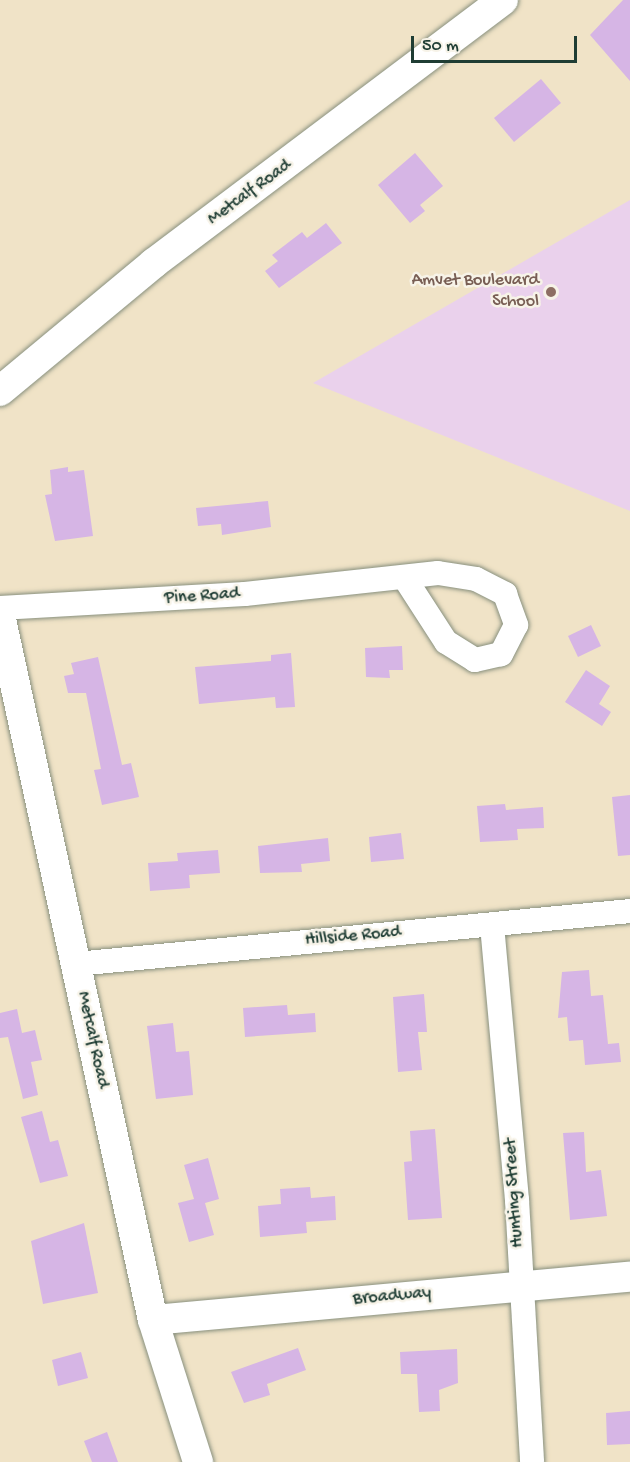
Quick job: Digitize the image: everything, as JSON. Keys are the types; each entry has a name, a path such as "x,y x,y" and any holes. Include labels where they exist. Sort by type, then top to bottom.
{"street":[{"name":"Metcalf Road","path":"0,391 154,263 503,0"},
{"name":"Pine Road","path":"0,608 245,594 438,573 476,579 505,594 516,625 501,654 475,660 446,642 404,577"},
{"name":"Metcalf Road","path":"0,615 153,1320 198,1462"},
{"name":"Hillside Road","path":"76,964 630,911"},
{"name":"Hunting Street","path":"492,924 522,1286 532,1462"},
{"name":"Broadway","path":"153,1320 630,1277"}],"shaded area":[{"name":"Amvet Boulevard School","path":"630,200 630,511 313,383"}],"building":[{"path":"623,0 630,0 630,81 590,35"},
{"path":"541,79 561,103 514,142 494,118"},
{"path":"415,153 443,186 420,205 425,211 410,223 378,185"},
{"path":"326,223 342,243 279,288 265,271 278,261 272,255 302,232 307,238"},
{"path":"68,467 68,472 84,470 93,536 55,541 45,495 52,494 50,470"},
{"path":"268,501 271,527 222,535 221,524 198,526 196,508"},
{"path":"591,625 601,646 578,657 568,636"},
{"path":"402,646 403,670 389,670 390,678 366,677 365,648"},
{"path":"291,653 295,707 276,708 275,697 199,704 195,667 271,661 271,655"},
{"path":"98,657 122,765 131,763 139,797 102,805 94,770 101,769 86,693 68,693 64,676 74,674 71,663"},
{"path":"586,670 610,686 599,704 611,712 602,726 565,702"},
{"path":"630,795 630,855 618,856 612,797"},
{"path":"505,804 506,810 543,807 544,828 517,829 518,840 480,842 477,806"},
{"path":"401,833 404,859 371,862 369,837"},
{"path":"328,838 330,861 301,864 302,872 260,873 258,846"},
{"path":"218,850 220,873 189,875 190,888 150,891 148,863 178,861 177,853"},
{"path":"589,970 591,996 603,995 608,1044 619,1043 621,1062 585,1065 583,1040 569,1041 567,1017 558,1018 562,972"},
{"path":"424,994 427,1032 418,1032 422,1070 398,1072 393,997"},
{"path":"287,1005 288,1015 315,1013 316,1032 245,1037 243,1008"},
{"path":"17,1009 22,1033 35,1030 42,1060 31,1062 38,1095 23,1099 8,1037 0,1038 0,1013"},
{"path":"173,1023 176,1052 189,1051 193,1095 156,1099 147,1026"},
{"path":"42,1111 50,1142 58,1140 68,1176 40,1183 21,1117"},
{"path":"435,1129 442,1218 408,1220 404,1162 412,1161 410,1131"},
{"path":"584,1132 586,1172 601,1170 607,1216 570,1220 563,1133"},
{"path":"208,1158 219,1199 205,1203 214,1235 189,1242 178,1203 194,1199 184,1165"},
{"path":"310,1187 311,1198 335,1196 336,1220 306,1222 307,1233 260,1237 258,1206 281,1204 280,1189"},
{"path":"84,1223 98,1293 43,1304 31,1241"},
{"path":"298,1348 306,1370 267,1384 270,1395 244,1403 231,1372"},
{"path":"457,1349 458,1383 439,1390 440,1411 419,1412 417,1374 401,1374 400,1352"},
{"path":"81,1352 88,1378 58,1386 52,1360"},
{"path":"630,1411 630,1444 607,1445 606,1413"},
{"path":"107,1432 118,1462 92,1462 84,1441"}],"place":[{"name":"Amvet Boulevard School","path":"551,292"}]}
